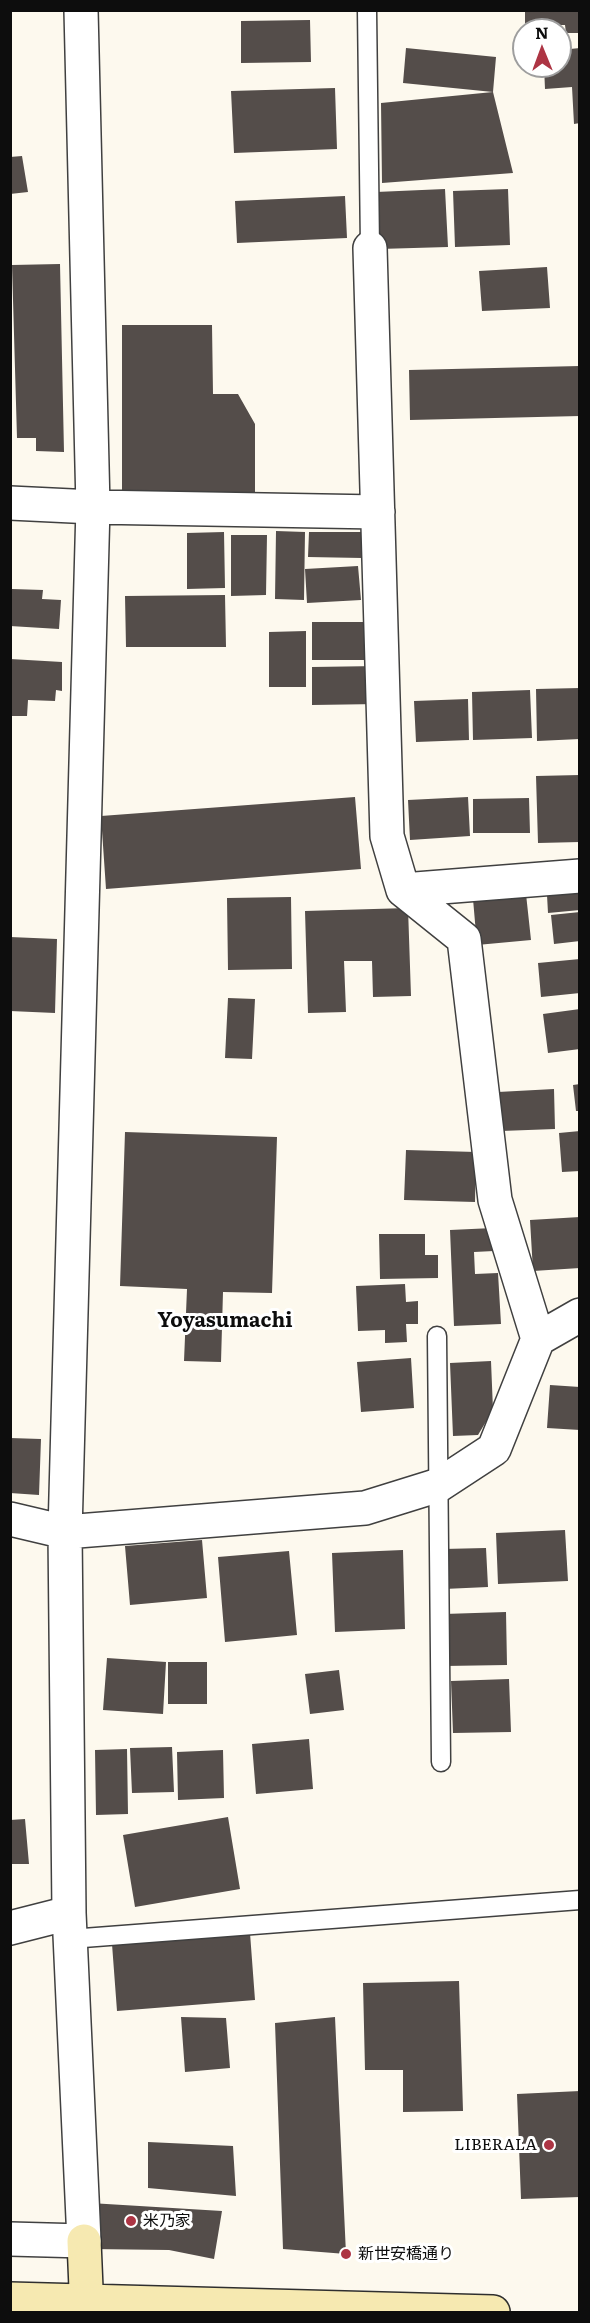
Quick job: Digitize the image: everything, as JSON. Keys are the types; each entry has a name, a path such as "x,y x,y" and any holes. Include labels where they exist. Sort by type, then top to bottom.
{"street":[{"path":"81,10 93,507 65,1532 70,1926 87,2307"},
{"path":"370,248 387,837 403,890 464,939 495,1200 538,1339"},
{"path":"10,503 93,507 378,512"},
{"path":"403,890 579,876"},
{"path":"10,1519 65,1532 365,1508 439,1485 494,1449 538,1339 579,1315"},
{"path":"10,1928 70,1926"},
{"path":"10,2239 84,2241"},
{"path":"10,2300 87,2307 493,2313"}],"lane":[{"path":"367,10 370,248"},
{"path":"437,1336 441,1762"},
{"path":"70,1926 579,1900"}],"building":[{"path":"525,10 580,10 580,33 572,33 572,18 525,18"},
{"path":"310,20 311,62 241,63 241,21"},
{"path":"406,48 496,57 493,92 403,83"},
{"path":"580,48 580,123 574,124 572,87 545,89 545,78 572,78 572,49"},
{"path":"335,88 337,149 234,153 231,91"},
{"path":"493,92 513,173 382,183 381,103"},
{"path":"22,156 28,192 10,194 10,157"},
{"path":"445,189 448,247 379,249 376,192"},
{"path":"508,189 510,245 455,247 453,191"},
{"path":"345,196 347,238 237,243 235,201"},
{"path":"60,264 64,452 36,451 36,438 17,438 12,265"},
{"path":"547,267 550,308 482,311 479,271"},
{"path":"122,325 212,325 213,394 238,394 255,424 255,506 122,507"},
{"path":"580,366 580,416 410,420 409,370"},
{"path":"276,531 305,532 304,600 275,599"},
{"path":"224,532 225,588 187,589 187,533"},
{"path":"309,532 362,532 362,558 308,557"},
{"path":"231,535 267,535 266,595 231,596"},
{"path":"358,566 361,600 307,603 305,569"},
{"path":"12,589 43,590 42,599 61,600 59,629 10,626"},
{"path":"225,595 226,647 126,647 125,596"},
{"path":"312,622 377,622 377,660 312,660"},
{"path":"306,631 306,687 269,687 269,632"},
{"path":"10,659 62,662 62,691 56,690 55,701 28,700 27,716 10,716"},
{"path":"379,666 379,704 312,705 312,667"},
{"path":"580,688 580,739 537,741 536,689"},
{"path":"530,690 532,738 473,740 472,692"},
{"path":"468,699 469,740 416,742 414,701"},
{"path":"580,775 580,842 538,843 536,776"},
{"path":"355,797 361,869 106,889 101,816"},
{"path":"468,797 470,836 410,840 408,800"},
{"path":"529,798 530,833 473,833 473,799"},
{"path":"580,892 580,910 548,913 547,895"},
{"path":"526,894 531,940 477,945 473,899"},
{"path":"291,897 292,969 228,970 227,898"},
{"path":"408,908 411,996 373,997 372,961 344,961 346,1012 308,1013 305,911"},
{"path":"580,912 580,941 554,944 551,915"},
{"path":"10,937 57,939 55,1013 10,1011"},
{"path":"580,959 580,993 541,997 538,963"},
{"path":"228,998 255,999 252,1059 225,1058"},
{"path":"580,1009 580,1049 548,1053 543,1014"},
{"path":"580,1084 580,1111 576,1111 573,1085"},
{"path":"554,1089 555,1129 501,1131 498,1092"},
{"path":"580,1131 580,1171 562,1172 559,1133"},
{"path":"125,1132 277,1137 272,1293 223,1292 221,1362 184,1361 187,1289 120,1286"},
{"path":"406,1150 476,1152 475,1202 404,1200"},
{"path":"580,1217 580,1268 533,1271 530,1220"},
{"path":"493,1228 494,1251 474,1252 475,1274 498,1273 501,1324 454,1326 450,1230"},
{"path":"379,1234 425,1234 425,1255 438,1255 438,1278 380,1279"},
{"path":"405,1284 406,1302 418,1301 418,1324 406,1324 407,1342 385,1343 385,1330 358,1331 356,1286"},
{"path":"411,1358 414,1408 361,1412 357,1362"},
{"path":"491,1361 493,1410 478,1435 453,1436 450,1363"},
{"path":"550,1385 580,1387 580,1430 547,1428"},
{"path":"10,1438 41,1439 39,1495 10,1493"},
{"path":"565,1530 568,1581 498,1584 496,1533"},
{"path":"202,1540 207,1598 130,1605 125,1546"},
{"path":"486,1548 488,1587 444,1589 443,1549"},
{"path":"403,1550 405,1629 335,1632 332,1553"},
{"path":"289,1551 297,1635 225,1642 218,1557"},
{"path":"506,1612 507,1665 445,1666 444,1614"},
{"path":"107,1658 166,1662 163,1714 103,1710"},
{"path":"168,1662 207,1662 207,1704 168,1704"},
{"path":"339,1670 344,1710 310,1714 305,1674"},
{"path":"509,1679 511,1732 453,1733 451,1681"},
{"path":"309,1739 313,1789 256,1794 252,1744"},
{"path":"172,1747 174,1792 132,1793 130,1748"},
{"path":"127,1749 128,1814 96,1815 95,1750"},
{"path":"223,1750 224,1798 178,1800 177,1752"},
{"path":"228,1817 240,1889 135,1907 123,1835"},
{"path":"25,1819 29,1864 10,1864 10,1820"},
{"path":"250,1933 255,2000 117,2011 112,1944"},
{"path":"459,1981 463,2111 403,2112 403,2070 365,2070 363,1983"},
{"path":"181,2017 226,2018 230,2068 185,2072"},
{"path":"335,2017 346,2254 283,2249 275,2023"},
{"name":"LIBERALA","path":"580,2091 580,2197 521,2199 517,2094"},
{"path":"148,2142 233,2146 236,2196 148,2188"},
{"path":"90,2203 222,2211 214,2259 169,2250 91,2249"}],"place":[{"name":"LIBERALA","path":"549,2145"},
{"name":"米乃家","path":"131,2221"},
{"name":"新世安橋通り","path":"346,2254"}],"district":[{"name":"Yoyasumachi","path":"225,1321"}]}
